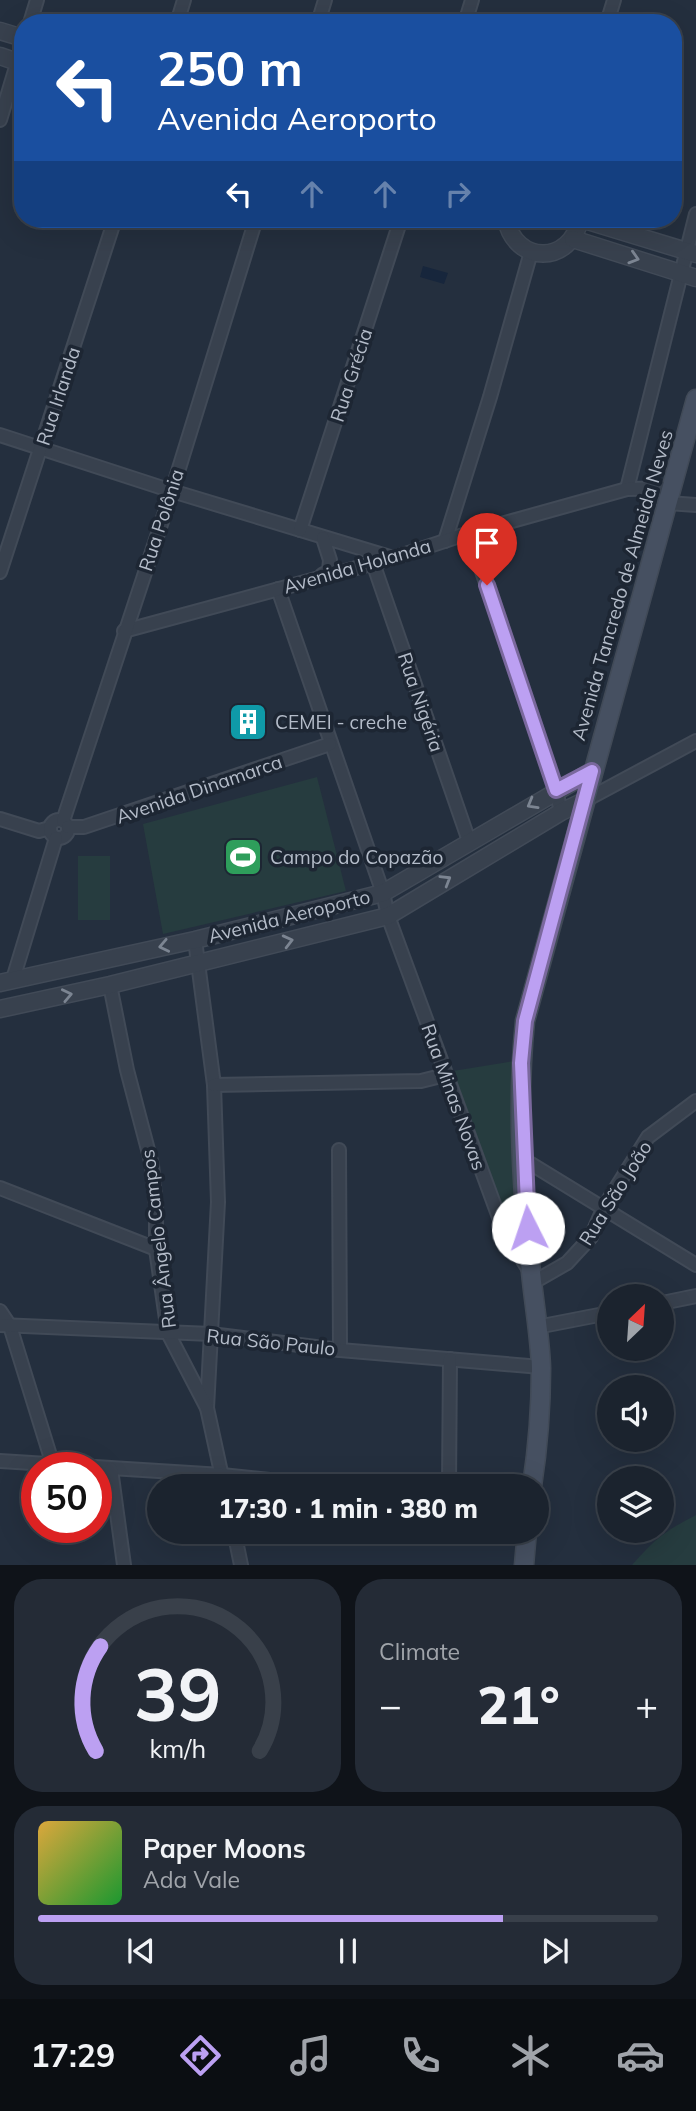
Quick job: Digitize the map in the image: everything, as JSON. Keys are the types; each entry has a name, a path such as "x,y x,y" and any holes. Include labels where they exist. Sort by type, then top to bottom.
{"main road":[{"name":"Avenida Tancredo de Almeida Neves","path":"534,1474 541,1367 523,1159 521,1063 525,1021 696,399"},
{"path":"524,1565 526,1544"}],"street":[{"path":"0,120 14,80"},
{"path":"627,489 688,275 696,214"},
{"name":"Rua Irlanda","path":"0,572 112,228"},
{"name":"Rua Polônia","path":"65,824 253,228"},
{"name":"Rua Grécia","path":"300,530 398,228"},
{"path":"509,228 512,238 521,247 531,252 547,254 561,250 573,239 577,228"},
{"path":"610,228 691,252"},
{"path":"573,239 688,275"},
{"path":"445,541 531,252"},
{"path":"0,435 393,558"},
{"name":"Avenida Holanda","path":"124,631 322,575 393,558 470,533 627,489 670,496 696,505"},
{"path":"470,533 561,812"},
{"path":"322,575 329,571 330,560 323,538"},
{"name":"Rua Nigéria","path":"373,563 469,841"},
{"name":"Rua Minas Novas","path":"278,589 383,893 388,916 445,1075 503,1231 532,1278"},
{"path":"584,801 696,741"},
{"name":"Avenida Dinamarca","path":"53,833 56,821 84,827 330,744"},
{"name":"Avenida Aeroporto","path":"7,981 195,940 383,893 592,771"},
{"name":"Avenida Aeroporto","path":"0,1009 110,985 388,916 561,812 584,801"},
{"path":"0,819 53,833 7,981"},
{"path":"195,940 214,1085 218,1202 207,1408"},
{"name":"Rua Ângelo Campos","path":"110,985 127,1070 152,1165 156,1249 168,1334 207,1408 222,1474"},
{"path":"214,1085 421,1082 445,1075"},
{"name":"Rua São João","path":"532,1278 567,1263 591,1237 604,1207 648,1138 696,1101"},
{"path":"339,1150 340,1349"},
{"path":"523,1159 696,1265"},
{"path":"0,1188 156,1249"},
{"path":"674,1301 696,1296"},
{"path":"0,1311 49,1452"},
{"path":"537,1327 597,1315"},
{"name":"Rua São Paulo","path":"5,1326 211,1334 541,1367"},
{"path":"449,1474 450,1359"},
{"path":"0,1461 21,1463"},
{"path":"112,1469 162,1474"},
{"path":"112,1476 124,1565"},
{"path":"237,1544 241,1565"}],"green space":[{"name":"Campo do Copazão","path":"317,777 346,891 163,934 143,824"},
{"path":"78,856 110,856 110,920 78,920"},
{"path":"514,1061 524,1235 508,1225 453,1071"},
{"path":"696,1515 696,1565 632,1565 653,1543 674,1543 676,1526"}],"water":[{"path":"423,266 448,273 444,284 420,277"}],"place":[{"name":"CEMEI - creche","path":"248,722"},
{"name":"Campo do Copazão","path":"243,857"}],"route":[{"path":"487,585 556,790 592,771 525,1021 521,1063 528,1228"}]}
